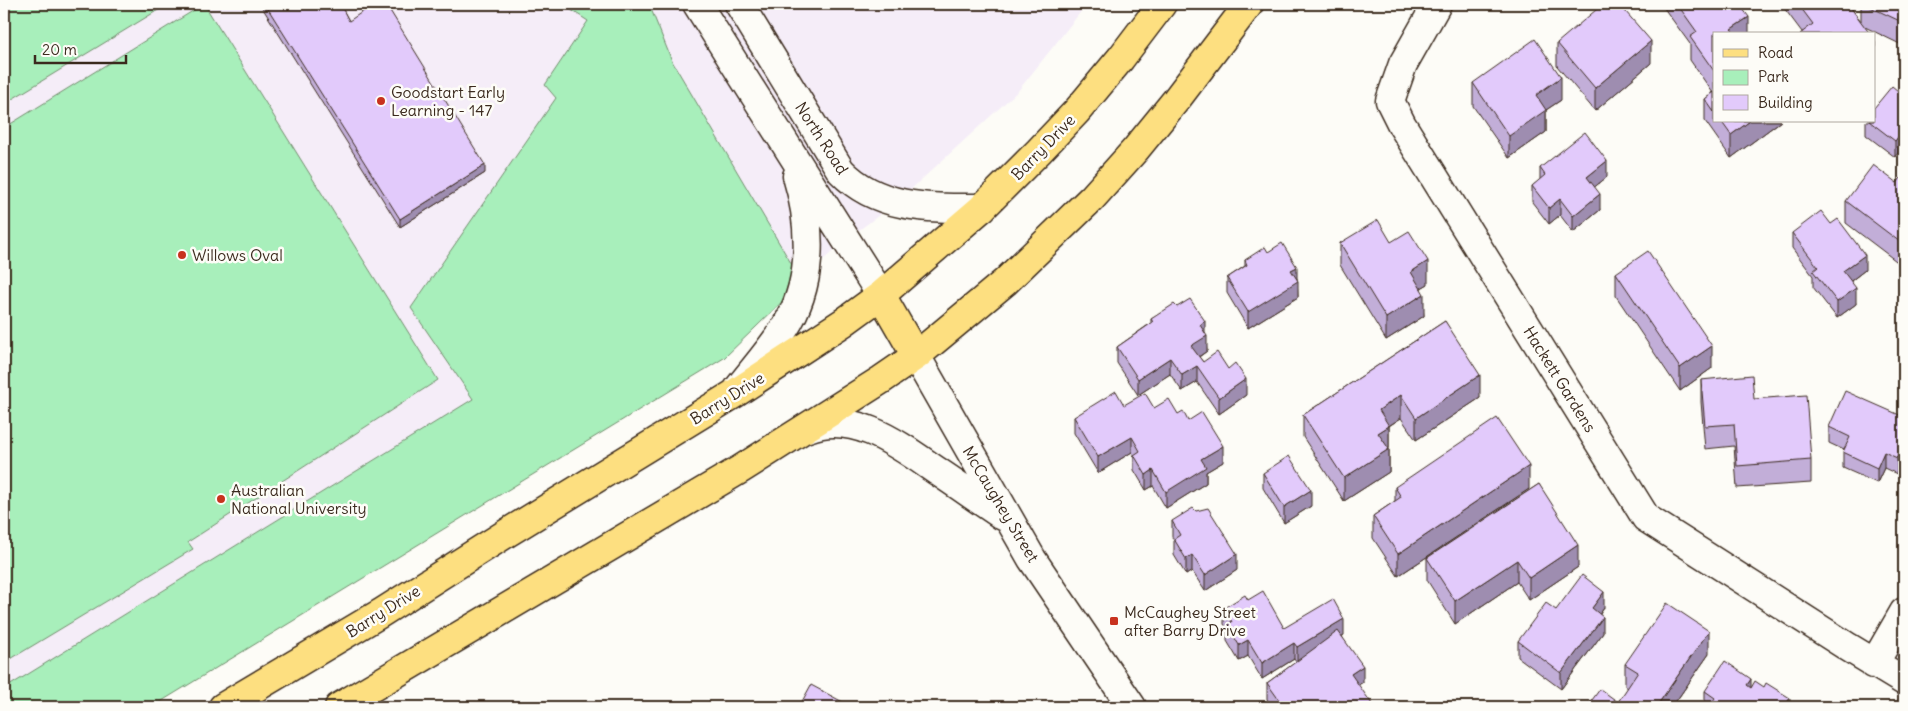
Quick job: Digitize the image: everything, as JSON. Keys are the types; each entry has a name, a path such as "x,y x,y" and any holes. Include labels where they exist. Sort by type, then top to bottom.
{"main road":[{"name":"Barry Drive","path":"223,707 381,613 507,533 734,394 844,322 881,295 982,208 1077,111 1162,4"},
{"path":"339,707 808,428 916,356 998,288 1092,198 1136,149 1176,100 1249,4"},
{"name":"McCaughey Street","path":"881,295 916,356"}],"street":[{"path":"697,4 881,295"},
{"name":"North Road","path":"738,4 841,171 850,181 872,194 910,206 982,208"},
{"name":"Hackett Gardens","path":"1437,4 1403,64 1390,101 1402,125 1646,518 1874,664 1904,681"},
{"path":"734,394 782,332 796,308 803,288 807,261 806,220 802,195 789,152"},
{"name":"McCaughey Street","path":"916,356 1008,520 1032,559 1132,707"},
{"path":"808,428 833,422 860,427 881,435 898,444 1008,520"},
{"path":"1874,664 1904,612"}],"shaded area":[{"name":"Australian National University","path":"4,4 1087,4 1018,91 897,202 859,230 784,292 4,707"}],"green space":[{"path":"4,4 168,4 4,104"},
{"name":"Willows Oval","path":"204,4 438,380 188,542 193,549 4,663 4,128"},
{"path":"562,4 649,4 672,61 798,275 787,297 724,358 152,707 4,707 4,689 473,399 411,308 556,98 545,85 588,21"}],"building":[{"name":"Goodstart Early Learning - 147","path":"265,4 340,4 349,21 374,4 384,4 389,9 485,165 400,219"},
{"path":"1603,4 1619,4 1651,41 1595,88 1557,43"},
{"path":"1677,4 1739,4 1749,17 1731,29 1733,32 1713,32 1713,70 1690,37 1697,32"},
{"path":"1798,4 1848,4 1869,32 1803,32 1813,24"},
{"path":"1864,4 1904,4 1904,23"},
{"path":"1535,39 1561,77 1536,95 1546,110 1509,136 1473,83"},
{"path":"1892,86 1904,96 1904,129 1895,141 1870,122 1876,122 1876,106"},
{"path":"1713,93 1713,111 1705,99"},
{"path":"1722,122 1749,122 1731,135"},
{"path":"1585,132 1607,161 1587,177 1600,194 1573,216 1560,199 1549,208 1532,186 1545,175 1540,168"},
{"path":"1873,165 1897,183 1904,174 1904,245 1846,201"},
{"path":"1821,211 1831,224 1838,219 1865,255 1843,271 1856,288 1837,302 1813,271 1818,267 1792,233"},
{"path":"1378,220 1391,242 1409,231 1428,261 1411,272 1424,294 1386,318 1340,243"},
{"path":"1282,243 1297,267 1291,270 1298,281 1248,312 1227,278 1247,265 1245,260 1265,247 1268,252"},
{"path":"1648,251 1712,346 1680,368 1616,273"},
{"path":"1190,299 1205,321 1200,325 1207,336 1191,346 1203,362 1217,352 1228,369 1235,363 1246,379 1219,398 1197,366 1182,375 1170,358 1138,379 1117,347 1153,322 1151,319 1174,304 1177,307"},
{"path":"1445,321 1480,375 1416,418 1401,395 1379,410 1389,426 1378,433 1389,449 1344,478 1303,415"},
{"path":"1752,375 1754,399 1806,395 1811,460 1737,466 1734,424 1705,426 1701,380"},
{"path":"1116,391 1124,405 1145,393 1154,408 1169,399 1178,414 1183,411 1188,421 1202,412 1223,446 1201,459 1206,467 1166,492 1153,470 1146,475 1134,455 1140,451 1132,437 1098,457 1074,417"},
{"path":"1845,391 1904,417 1904,442 1897,458 1884,452 1877,468 1843,452 1850,437 1829,427"},
{"path":"1497,418 1529,466 1398,554 1373,516 1401,497 1395,487"},
{"path":"1289,456 1311,490 1284,507 1263,473"},
{"path":"1539,484 1578,545 1529,578 1517,560 1455,601 1427,558"},
{"path":"1193,508 1196,511 1208,508 1237,554 1205,575 1192,555 1186,559 1174,539 1180,535 1172,521"},
{"path":"1582,575 1604,592 1592,608 1603,617 1561,673 1518,641 1546,603 1556,610"},
{"path":"1263,591 1284,628 1333,599 1344,619 1297,647 1294,643 1262,663 1248,640 1239,645 1227,625 1232,622 1224,608 1245,595 1248,600"},
{"path":"1667,603 1709,631 1656,707 1587,707 1600,689 1618,702 1638,672 1625,664"},
{"path":"1338,631 1363,666 1351,674 1372,704 1368,707 1284,707 1267,683"},
{"path":"1725,661 1751,679 1747,685 1751,688 1755,681 1764,687 1766,683 1790,698 1784,707 1709,707 1715,698 1705,691"},
{"path":"811,685 852,707 799,707"}],"place":[{"name":"Goodstart Early Learning - 147","path":"381,101"},
{"name":"Willows Oval","path":"182,255"},
{"name":"Australian National University","path":"221,499"},
{"name":"McCaughey Street after Barry Drive","path":"1114,621"}]}
